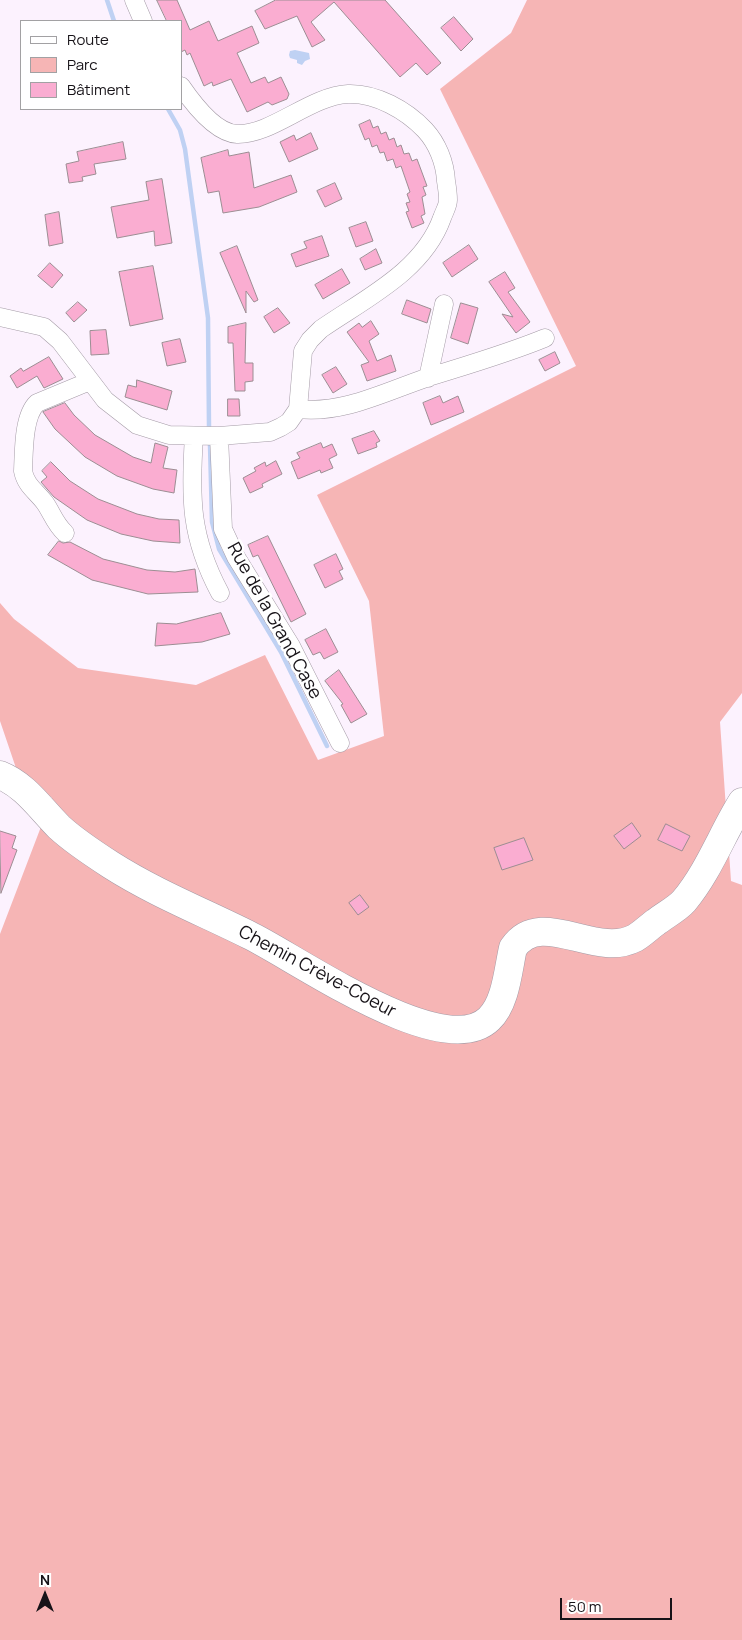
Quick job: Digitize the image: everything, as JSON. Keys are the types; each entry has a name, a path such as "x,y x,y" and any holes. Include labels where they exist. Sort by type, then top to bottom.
{"main road":[{"name":"Chemin Crève-Coeur","path":"7,778 60,828 110,865 180,904 250,935 388,1012 436,1028 457,1030 472,1029 488,1020 501,998 513,948 527,934 550,931 594,942 613,943 634,938 683,902 711,862 742,802"}],"street":[{"path":"134,0 143,20"},
{"path":"0,317 44,327 60,341 105,400 137,425 169,435 219,436 270,432 289,422 298,409 303,351 310,340 321,329 410,268 436,235 448,201 446,173 435,141 412,116 380,100 348,94 319,101 260,129 236,134 214,125 182,87"},
{"path":"428,378 444,304"},
{"path":"298,409 321,411 337,408 428,378 475,365 545,338"},
{"path":"65,533 56,524 44,502 24,478 27,417 37,403 90,381"},
{"path":"194,436 193,522 200,550 220,593"},
{"name":"Rue de la Grand Case","path":"219,436 223,529 236,557 291,646 340,743"}],"green space":[{"path":"527,0 742,0 742,693 720,722 731,881 742,885 742,1640 0,1640 0,934 52,798 17,771 0,721 0,603 14,619 78,668 196,685 265,655 318,760 384,736 369,601 317,495 576,366 440,89 511,33"}],"water":[{"path":"295,50 309,53 310,59 302,65 297,63 297,60 290,58 289,55 290,51"}],"building":[{"path":"157,0 177,0 190,30 209,21 218,41 252,26 259,43 237,53 251,83 265,77 268,83 281,77 289,94 287,99 272,105 268,102 247,112 231,79 213,86 212,82 204,86 190,53 187,55 185,50 182,52 182,20 167,20"},
{"path":"276,0 385,0 441,63 427,75 416,63 400,77 334,2 311,22 325,40 312,47 297,16 265,29 255,11"},
{"path":"454,17 473,39 461,51 441,28"},
{"path":"370,120 373,128 378,126 381,134 386,132 389,140 394,138 397,147 401,145 404,154 409,153 412,161 417,159 427,186 423,187 426,195 422,197 425,214 421,216 424,223 412,228 406,212 409,211 406,203 410,202 407,194 410,192 401,166 396,168 393,159 387,161 384,152 380,153 377,145 372,147 369,138 365,140 359,125"},
{"path":"311,133 318,149 289,162 280,142 294,135 296,140"},
{"path":"123,142 126,159 94,164 96,174 82,177 83,181 69,183 66,164 79,161 77,152"},
{"path":"228,150 229,156 249,152 254,188 291,175 297,192 259,207 223,213 219,191 208,193 201,158"},
{"path":"162,179 172,243 155,246 154,231 117,238 111,207 149,200 146,182"},
{"path":"335,183 342,199 325,207 317,191"},
{"path":"59,212 63,243 49,246 45,215"},
{"path":"366,222 373,241 356,247 349,228"},
{"path":"322,236 329,256 296,267 291,254 307,248 304,242"},
{"path":"469,245 478,259 452,277 443,263"},
{"path":"237,246 258,300 254,302 246,291 246,313 220,253"},
{"path":"376,249 382,263 365,270 360,259"},
{"path":"50,263 63,275 52,288 38,276"},
{"path":"153,266 163,319 130,326 119,272"},
{"path":"342,269 350,283 323,299 315,285"},
{"path":"505,272 515,288 508,292 530,322 516,333 502,314 513,317 489,282"},
{"path":"407,300 431,309 427,323 402,314"},
{"path":"78,302 87,310 74,322 66,313"},
{"path":"461,303 478,308 468,344 451,338"},
{"path":"278,308 290,323 274,333 264,317"},
{"path":"371,321 379,334 369,341 377,361 391,355 396,371 367,381 361,365 369,362 347,332 359,323 362,327"},
{"path":"246,323 245,363 253,363 253,381 245,382 245,391 235,391 233,343 228,343 228,327"},
{"path":"106,330 109,354 91,355 90,331"},
{"path":"180,339 186,362 167,366 162,343"},
{"path":"555,352 560,363 545,371 539,360"},
{"path":"49,357 63,379 44,388 37,376 17,388 10,376 21,368 23,371"},
{"path":"336,367 347,384 333,393 322,375"},
{"path":"137,380 172,391 167,410 125,397 128,385 136,387"},
{"path":"440,396 443,403 458,396 464,412 431,425 423,403"},
{"path":"228,399 239,399 240,416 228,416"},
{"path":"65,403 74,415 95,435 133,457 151,463 155,443 168,447 163,468 177,470 174,493 153,489 117,476 85,457 55,429 43,412"},
{"path":"374,431 380,441 376,443 377,447 358,454 352,439"},
{"path":"321,443 323,448 332,444 337,455 329,459 333,468 321,473 320,470 298,479 291,462 300,458 297,453"},
{"path":"276,461 282,474 262,484 263,487 250,493 243,478 256,471 254,468 265,462 266,466"},
{"path":"51,462 70,481 98,499 137,514 159,519 179,520 180,543 153,541 121,534 87,520 54,497 41,482 47,477 42,471"},
{"path":"268,536 306,614 291,622 258,555 253,557 248,545"},
{"path":"59,541 63,543 70,542 103,559 147,570 175,572 195,569 198,592 148,594 92,580 48,555"},
{"path":"336,554 343,569 339,571 343,579 325,588 314,565"},
{"path":"221,613 230,634 202,642 155,646 157,623 176,624"},
{"path":"326,629 338,652 324,659 320,652 313,655 305,640"},
{"path":"339,670 367,714 351,723 341,705 343,704 325,681"},
{"path":"632,823 641,836 624,849 614,836"},
{"path":"666,824 690,836 682,851 658,840"},
{"path":"0,831 16,836 12,848 17,850 1,893"},
{"path":"524,838 533,860 502,870 494,848"},
{"path":"360,895 369,907 358,915 349,903"}],"waterway":[{"path":"107,0 114,20"},
{"path":"169,110 180,130 185,149 208,318 209,427"},
{"path":"210,445 212,522 219,549 281,652 327,746"}]}
